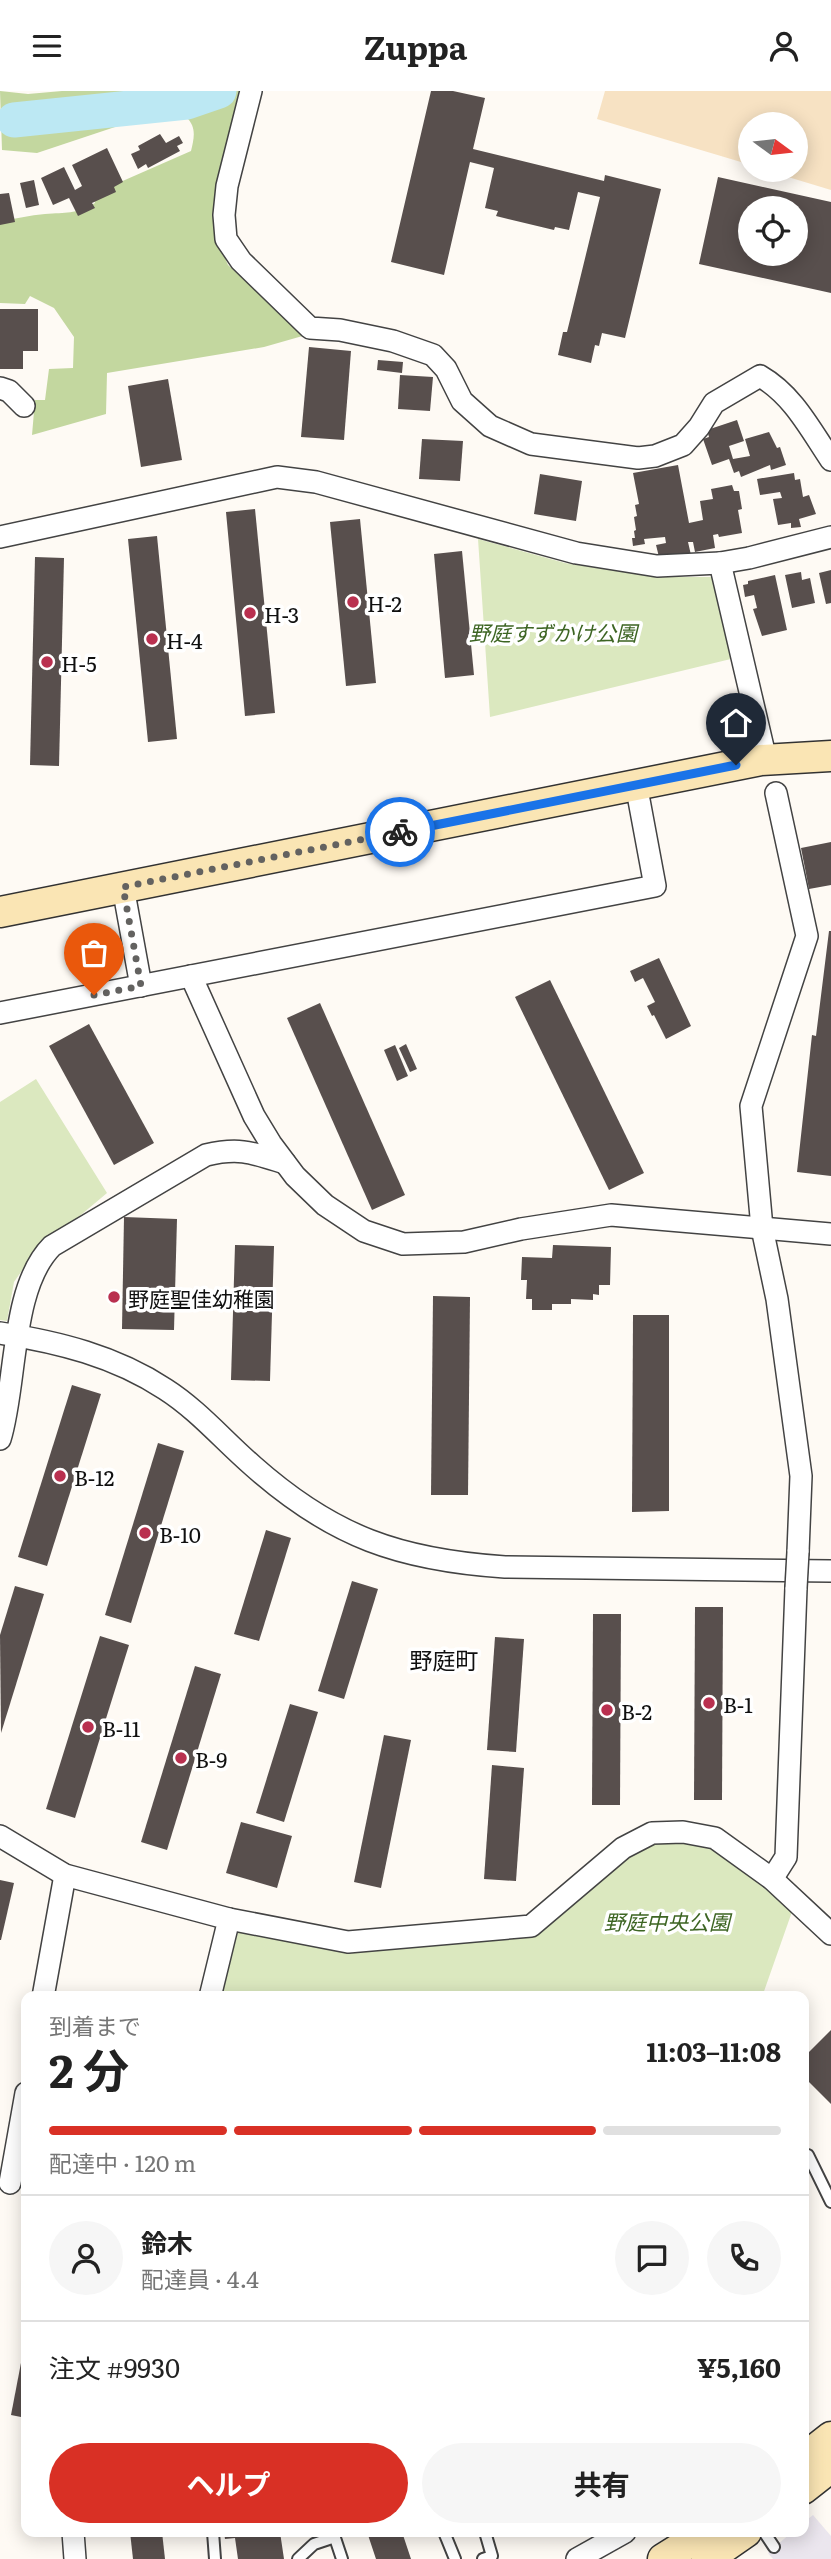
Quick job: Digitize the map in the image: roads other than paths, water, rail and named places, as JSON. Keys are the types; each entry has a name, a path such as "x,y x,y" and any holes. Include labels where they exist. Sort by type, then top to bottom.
{"street":[{"path":"249,97 227,186 226,239 242,261 310,328 340,330 393,341 433,355 446,369 462,401 490,426 531,444 638,458 655,456 682,445 699,427 714,403 760,376 774,384 791,400 831,460"},
{"path":"0,388 9,391 24,406"},
{"path":"0,537 277,477 316,482 576,553 657,566 720,563 831,537"},
{"path":"720,563 766,759"},
{"path":"0,912 766,759 831,756"},
{"path":"0,1013 655,886 636,784"},
{"path":"772,1879 786,1857 801,1476 777,1299 762,1228 751,1106 807,936 776,793"},
{"path":"123,887 141,986"},
{"path":"191,976 254,1115 285,1163 325,1205 365,1231 403,1244 464,1242 521,1229 611,1215 831,1234"},
{"path":"0,1439 8,1334 42,1256 52,1246 206,1155 229,1149 254,1153 285,1163"},
{"path":"8,1334 95,1354 147,1378 183,1402 254,1467 307,1509 352,1534 403,1553 461,1564 505,1567 831,1571"},
{"path":"0,1836 65,1875 229,1919 348,1942 531,1926 623,1848 652,1833 683,1832 715,1838 772,1879 831,1934"},
{"path":"44,1991 65,1875"},
{"path":"211,1991 229,1919"},
{"path":"12,2183 21,2124"},
{"path":"809,2454 831,2437"},
{"path":"809,2484 831,2467"},
{"path":"73,2537 75,2559"},
{"path":"578,2559 616,2537"},
{"path":"663,2559 729,2537"}],"lane":[{"path":"809,2157 831,2202"},
{"path":"213,2537 215,2559"},
{"path":"298,2559 302,2552 330,2537"},
{"path":"335,2537 342,2559"},
{"path":"446,2537 455,2559"},
{"path":"482,2559 492,2556 486,2537"},
{"path":"767,2537 774,2547"}],"waterway":[{"path":"14,120 187,102 219,91"},
{"path":"0,115 14,120"}],"place":[{"name":"H-2","path":"353,602"},
{"name":"H-3","path":"250,613"},
{"name":"H-4","path":"152,639"},
{"name":"H-5","path":"47,662"},
{"name":"野庭聖佳幼稚園","path":"114,1297"},
{"name":"B-12","path":"60,1476"},
{"name":"B-10","path":"145,1533"},
{"name":"B-1","path":"709,1703"},
{"name":"B-2","path":"607,1710"},
{"name":"B-11","path":"88,1727"},
{"name":"B-9","path":"181,1758"}],"district":[{"name":"野庭町","path":"444,1659"}],"park label":[{"name":"野庭すずかけ公園","path":"553,631"},
{"name":"野庭中央公園","path":"667,1920"}]}
